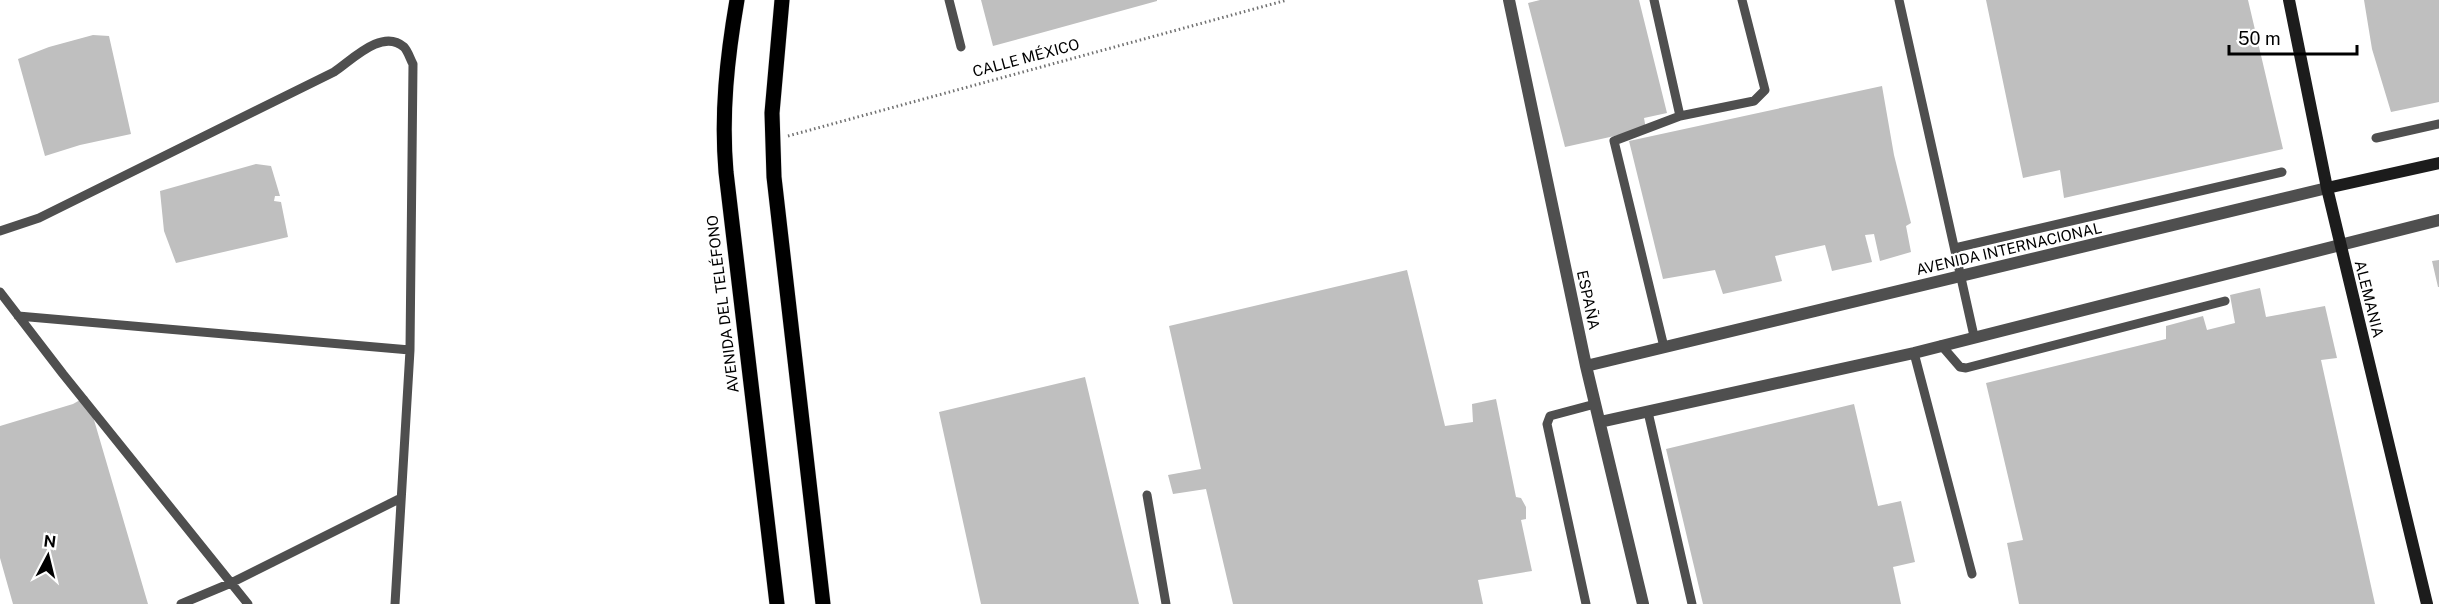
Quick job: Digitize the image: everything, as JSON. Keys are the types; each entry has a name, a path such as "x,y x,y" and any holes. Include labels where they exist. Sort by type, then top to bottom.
{"main road":[{"name":"AVENIDA DEL TELÉFONO","path":"737,0 728,48 723,131 777,604"},
{"path":"782,0 772,113 774,177 823,604"},
{"name":"ALEMANIA","path":"2289,0 2327,188 2427,604"},
{"name":"AVENIDA INTERNACIONAL","path":"2327,188 2439,163"}],"street":[{"name":"ESPAÑA","path":"1509,0 1586,366 1643,604"},
{"name":"AVENIDA INTERNACIONAL","path":"1586,366 2327,188"},
{"path":"1600,422 1914,352 2439,220"}],"lane":[{"path":"949,0 961,47"},
{"path":"1654,0 1680,116"},
{"path":"1664,347 1614,141 1680,116 1754,102 1765,90 1742,0"},
{"path":"1899,0 1974,336"},
{"path":"0,231 39,218 334,72 378,42 392,41 405,48 413,64 410,350 395,604"},
{"path":"2376,138 2439,124"},
{"path":"1955,248 2282,172"},
{"path":"0,292 248,604"},
{"path":"1941,345 1960,367 1966,368 2225,301"},
{"path":"18,316 410,350"},
{"path":"1914,352 1972,574"},
{"path":"1586,604 1547,424 1550,416 1595,404"},
{"path":"1648,412 1692,604"},
{"path":"1147,495 1166,604"},
{"path":"182,604 231,583 401,498"}],"path":[{"name":"CALLE MÉXICO","path":"772,140 1287,0"}],"building":[{"path":"981,0 1157,0 1157,1 993,46"},
{"path":"1540,0 1639,0 1667,113 1644,118 1646,129 1565,147 1528,3"},
{"path":"1986,0 2248,0 2283,149 2064,198 2060,170 2023,178"},
{"path":"2364,0 2439,0 2439,102 2391,112 2372,49"},
{"path":"93,35 109,36 131,134 80,145 45,156 18,59 49,47"},
{"path":"1882,86 1894,155 1911,223 1906,226 1911,252 1880,261 1874,234 1865,235 1872,262 1832,271 1825,245 1775,256 1782,281 1723,294 1715,270 1663,279 1629,141"},
{"path":"256,164 271,166 280,196 275,196 274,201 281,202 288,237 176,263 164,231 160,191"},
{"path":"2439,260 2439,287 2438,287 2432,261"},
{"path":"1407,270 1445,426 1473,422 1472,404 1496,399 1516,497 1521,498 1526,507 1526,519 1521,520 1532,571 1478,580 1483,604 1233,604 1206,489 1173,494 1168,475 1201,469 1169,326"},
{"path":"2260,288 2266,317 2325,306 2337,358 2321,360 2375,604 2019,604 2007,543 2023,540 1986,383 2166,339 2166,326 2203,316 2207,330 2235,323 2230,295"},
{"path":"1085,377 1139,604 981,604 939,412"},
{"path":"87,396 148,604 13,604 0,558 0,426 73,404"},
{"path":"1854,404 1878,506 1901,501 1915,562 1893,567 1901,604 1703,604 1666,449"}]}
